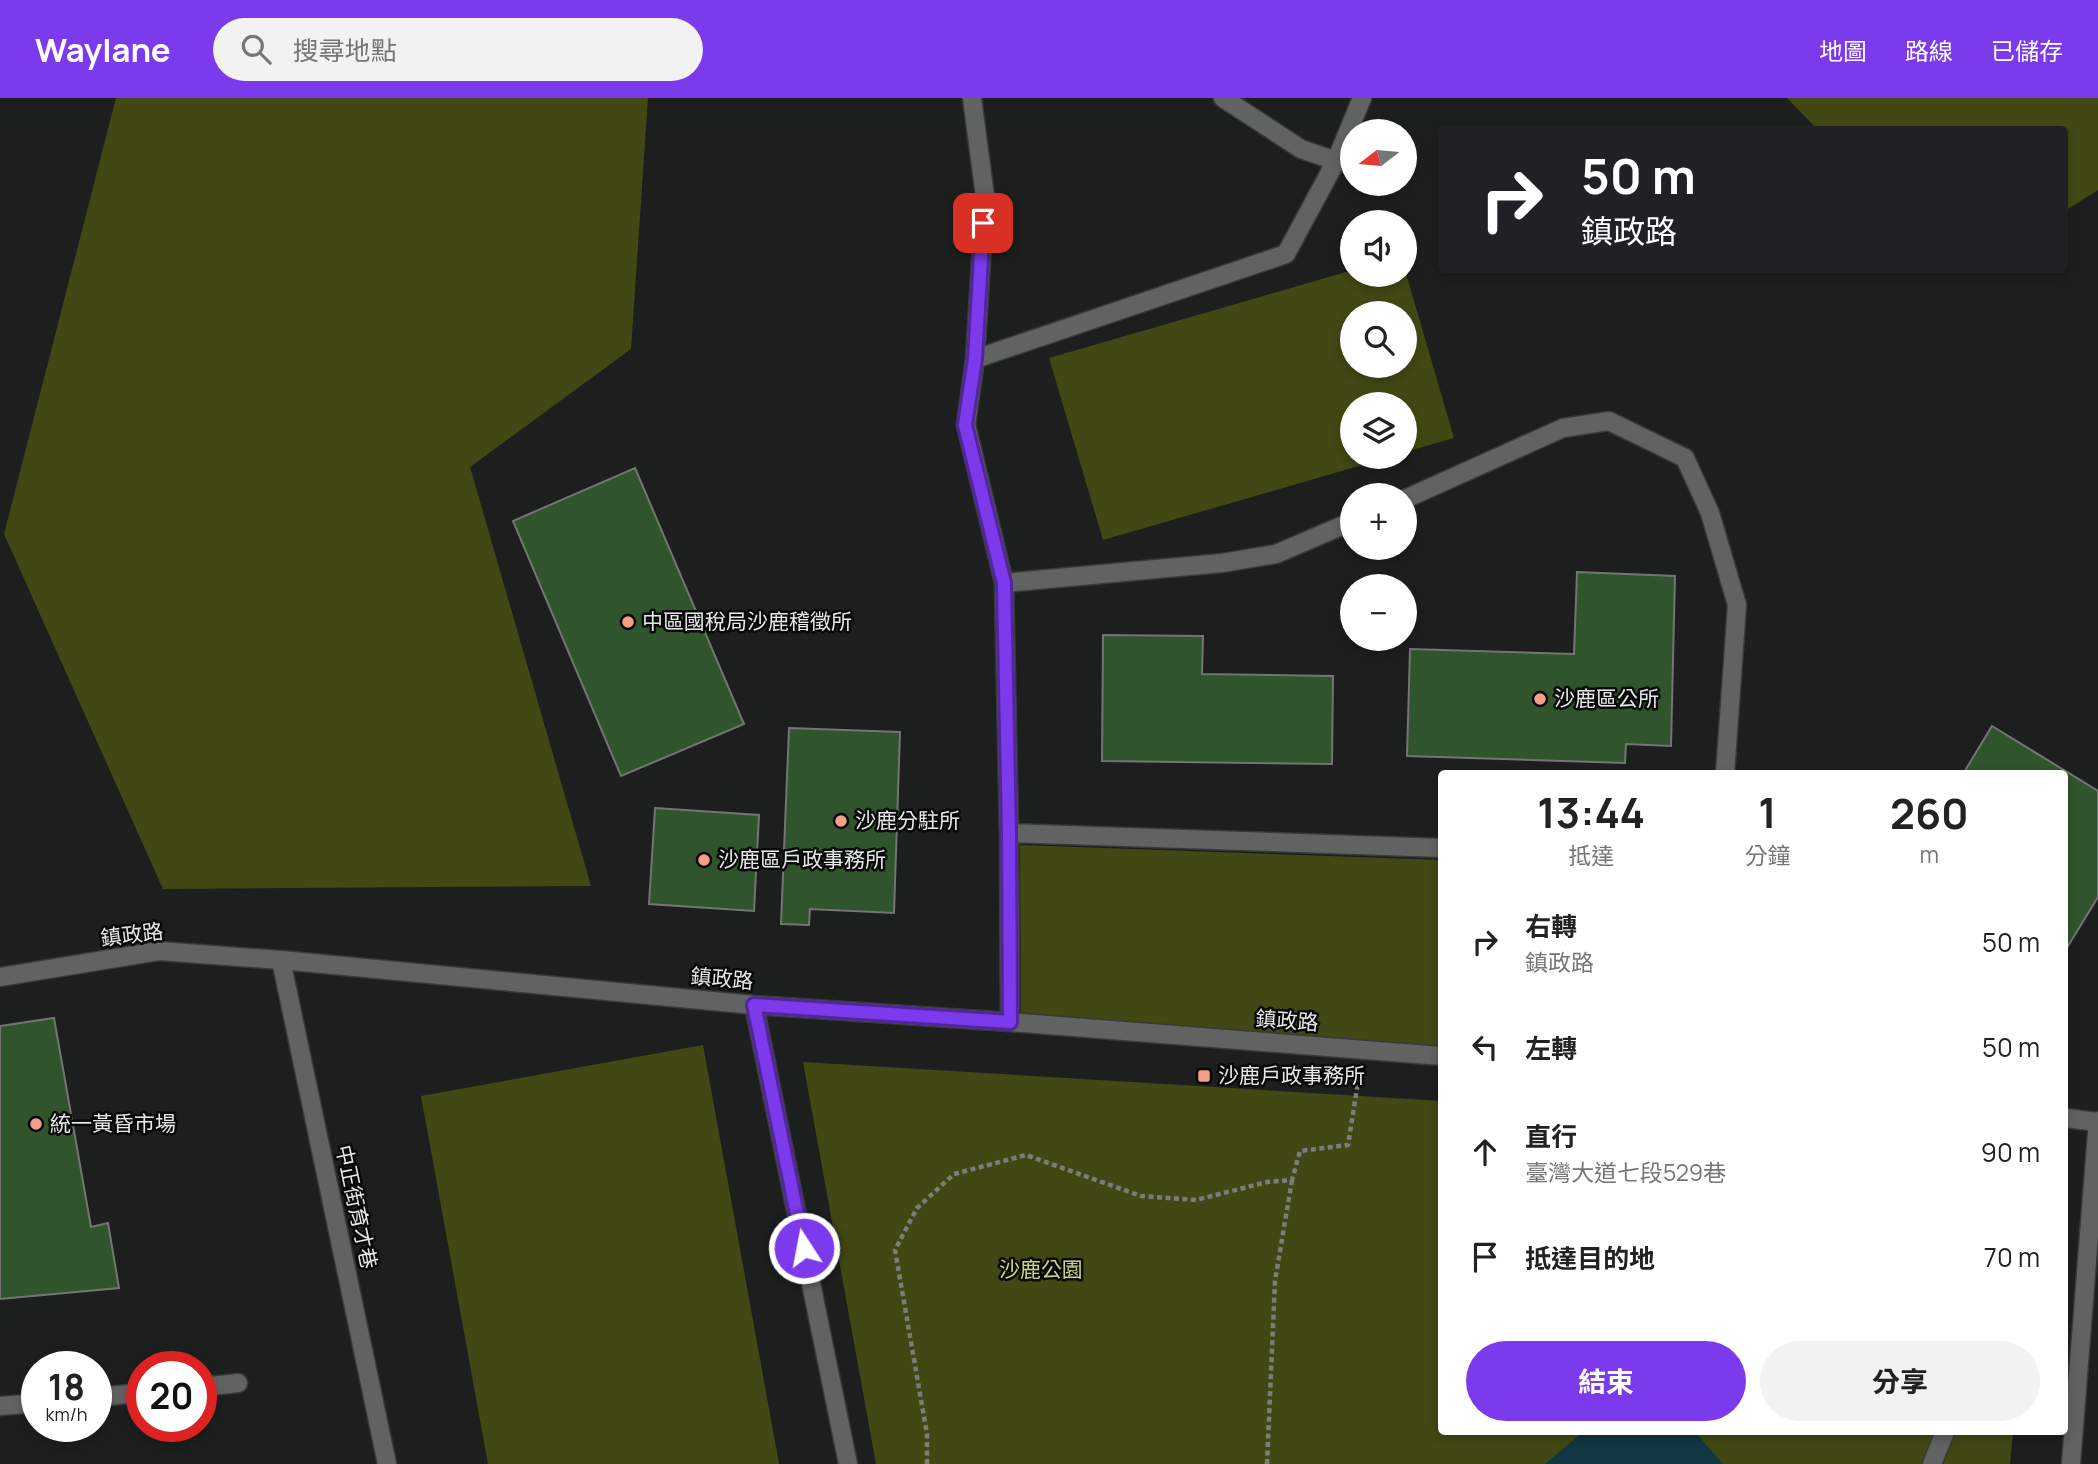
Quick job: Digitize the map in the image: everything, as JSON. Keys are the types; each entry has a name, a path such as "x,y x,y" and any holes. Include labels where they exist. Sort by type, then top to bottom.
{"street":[{"path":"972,98 985,196 975,359 965,425 1004,583 1010,1022"},
{"path":"1223,98 1301,149 1336,162"},
{"path":"975,359 1286,254 1336,162 1362,98"},
{"path":"1417,494 1563,428 1609,421 1685,458 1710,513 1737,605 1725,770"},
{"path":"1004,583 1235,561 1276,554 1340,527"},
{"path":"1009,833 1438,848"},
{"name":"鎮政路","path":"0,977 159,951 754,1005 1438,1056"},
{"name":"中正街育才巷","path":"281,960 387,1464"},
{"path":"754,1005 848,1464"},
{"path":"2068,1118 2098,1121 2071,1385 2071,1464"},
{"path":"217,1385 238,1383"},
{"path":"0,1406 21,1404"},
{"path":"1933,1464 1944,1435"}],"path":[{"path":"1267,1464 1275,1281 1292,1180 1300,1151 1348,1145 1363,1049"},
{"path":"927,1464 925,1421 895,1250 917,1208 954,1174 1026,1155 1141,1196 1196,1200 1267,1182 1292,1180"}],"green space":[{"path":"116,98 648,98 631,349 470,467 591,886 163,889 4,534"},
{"path":"1787,98 2098,98 2098,190 2068,209 2068,126 1814,126"},
{"path":"1340,274 1340,287 1410,287 1414,301 1340,301 1340,378 1417,378 1417,311 1454,438 1417,449 1417,392 1340,392 1340,469 1349,469 1103,540 1049,358"},
{"path":"1020,845 1438,860 1438,1046 1021,1014"},
{"path":"703,1045 779,1464 488,1464 421,1096"},
{"name":"沙鹿公園","path":"803,1062 1438,1101 1438,1435 2013,1435 2010,1464 876,1464"}],"water":[{"path":"1579,1435 1698,1435 1723,1464 1545,1464"}],"building":[{"name":"中區國稅局沙鹿稽徵所","path":"635,468 744,724 621,776 513,521"},
{"name":"沙鹿區公所","path":"1577,572 1675,576 1671,746 1626,744 1625,763 1407,756 1410,651 1574,654"},
{"path":"1103,635 1203,636 1202,674 1333,676 1332,764 1102,761"},
{"path":"1992,726 2064,770 1965,770"},
{"name":"沙鹿分駐所","path":"789,728 900,732 894,913 810,909 809,925 781,924"},
{"path":"2068,773 2098,791 2098,897 2068,946"},
{"name":"沙鹿區戶政事務所","path":"655,808 759,815 754,911 649,904"},
{"name":"統一黃昏市場","path":"54,1018 91,1227 108,1223 119,1288 0,1299 0,1026"}],"place":[{"name":"中區國稅局沙鹿稽徵所","path":"628,622"},
{"name":"沙鹿區公所","path":"1540,699"},
{"name":"沙鹿分駐所","path":"841,821"},
{"name":"沙鹿區戶政事務所","path":"704,860"},
{"name":"沙鹿戶政事務所","path":"1204,1076"},
{"name":"統一黃昏市場","path":"36,1124"}],"route":[{"path":"804,1248 754,1005 1010,1022 1004,583 965,425 975,359 983,223"}]}
